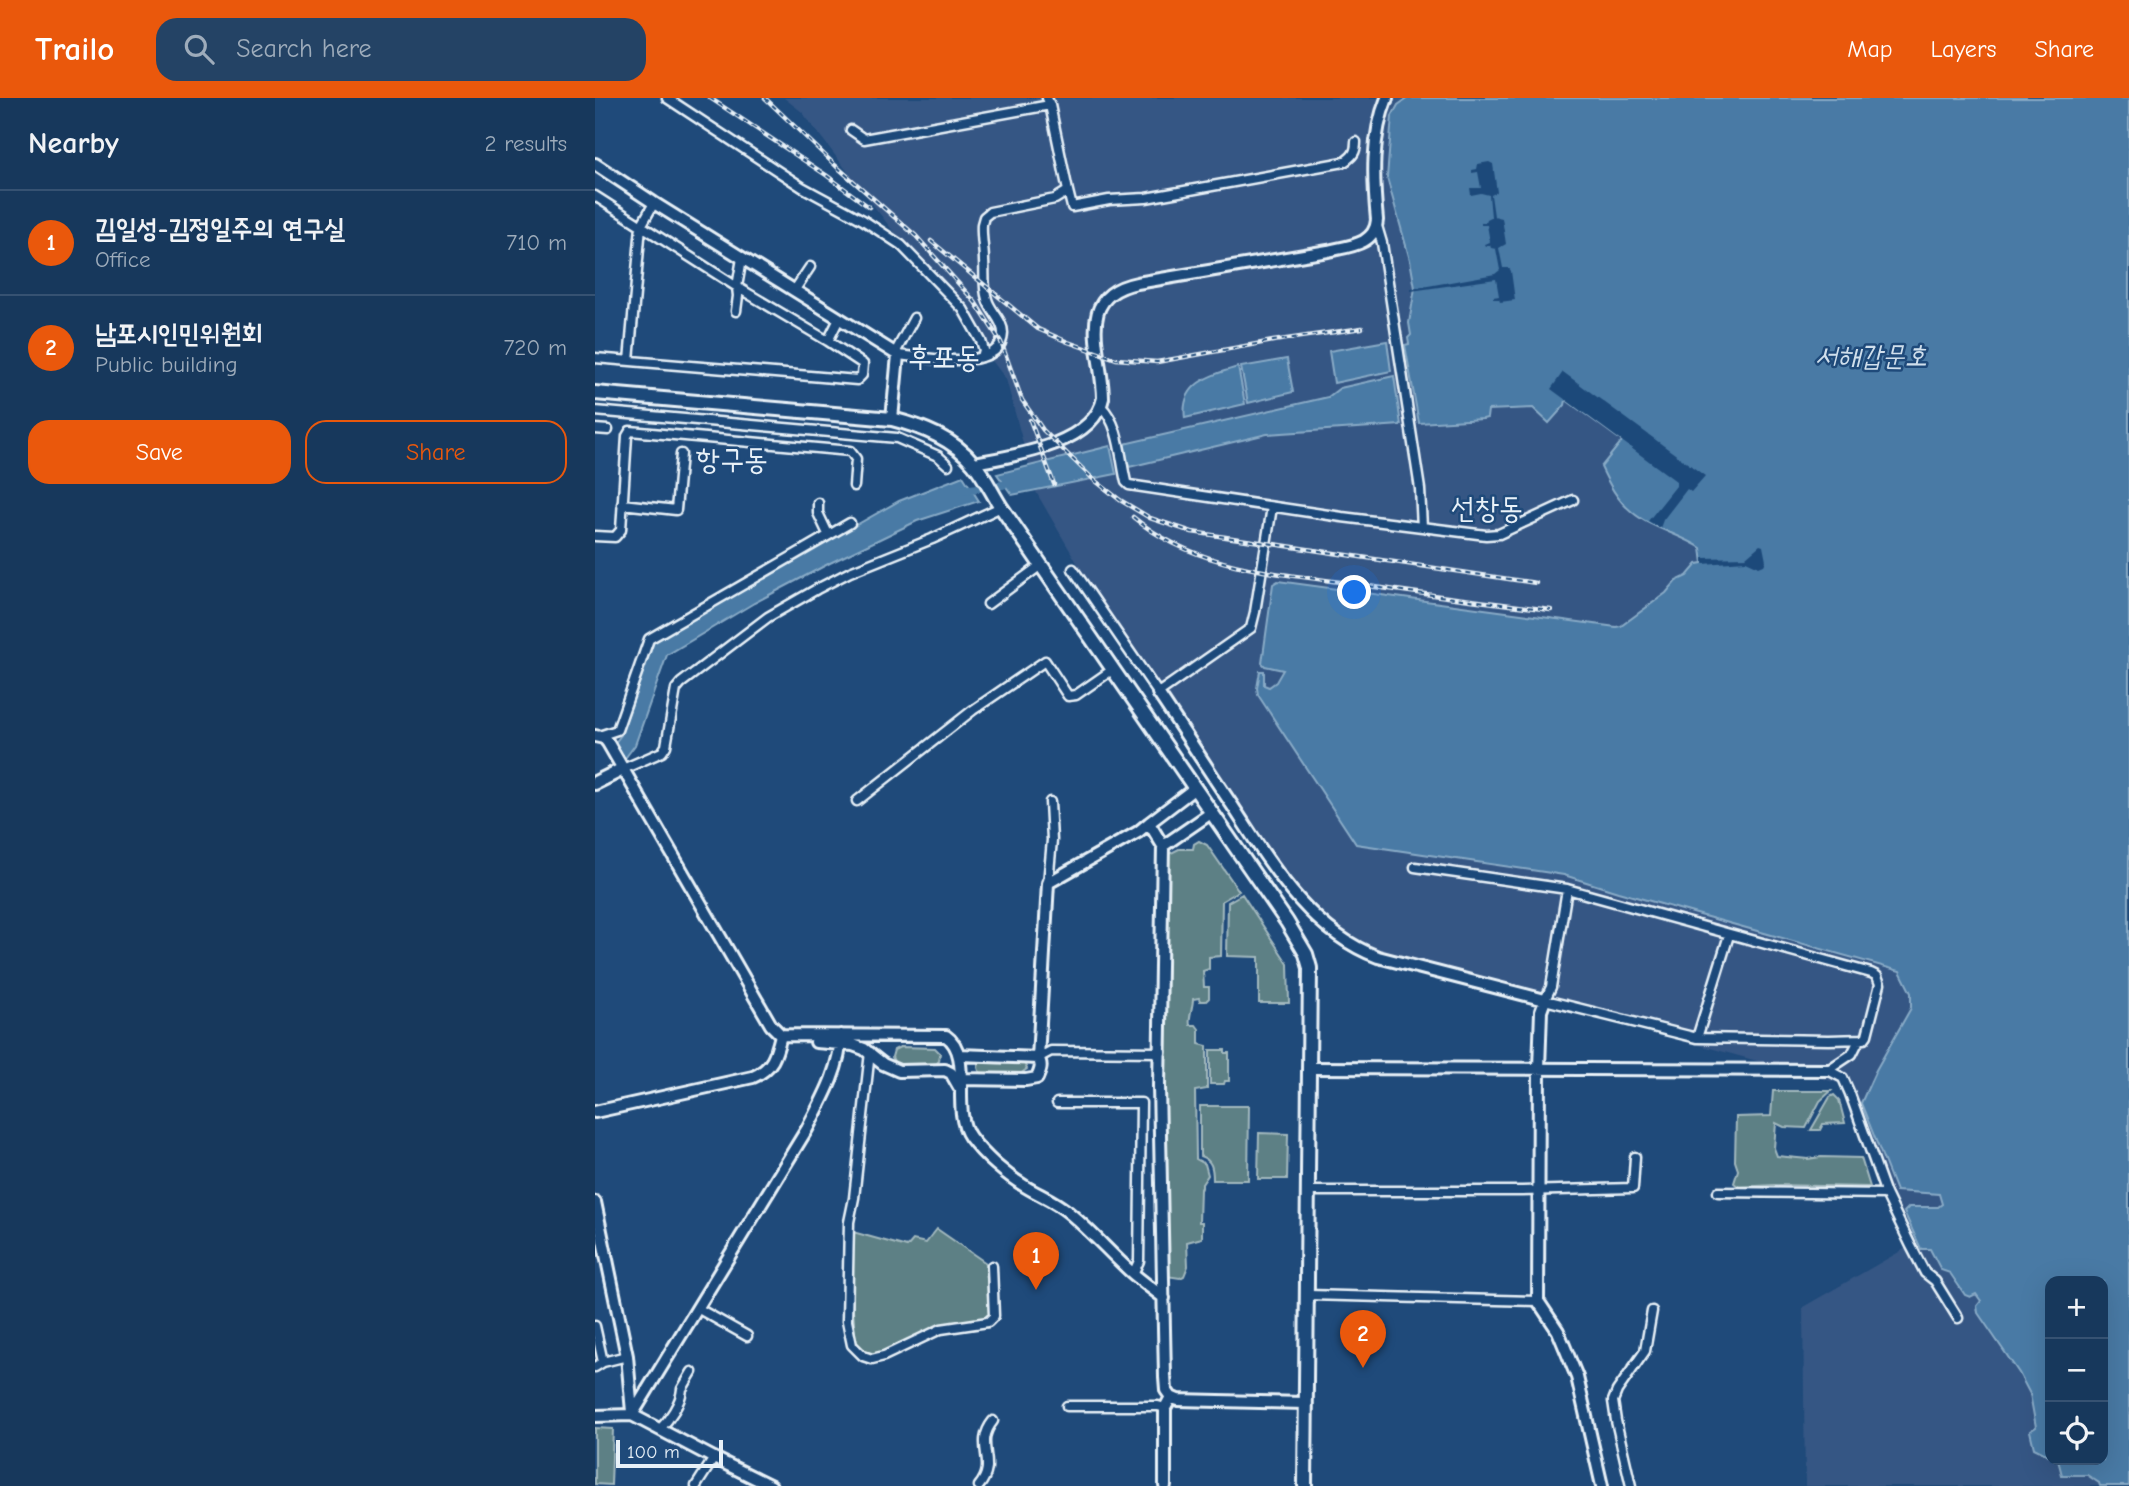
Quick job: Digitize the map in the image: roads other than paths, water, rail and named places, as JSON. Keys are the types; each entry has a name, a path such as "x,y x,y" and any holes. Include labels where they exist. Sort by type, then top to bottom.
{"main road":[{"path":"595,393 893,419 939,436 958,449 977,468 1112,670 1287,922 1306,954 1310,968 1305,1486"},
{"path":"595,783 621,766"}],"street":[{"path":"667,98 802,187 863,220 901,245 963,309 981,341 984,350 982,357"},
{"path":"1387,98 1378,127 1374,158 1377,226 1382,243 1420,489 1422,527"},
{"path":"851,130 864,139 1048,101 1072,207 1109,200 1146,198 1344,162 1356,151 1356,142"},
{"path":"595,164 896,354 961,361 982,357 992,351 1001,342 1003,331 991,310 984,286 981,233 984,217 990,212 1055,199 1067,191"},
{"path":"595,196 863,364 862,375 857,380 595,358"},
{"path":"629,361 641,226 654,203"},
{"path":"977,468 1057,442 1087,426 1095,418 1101,406 1103,385 1095,316 1107,296 1127,285 1356,244 1371,237 1377,226"},
{"path":"736,311 742,258"},
{"path":"795,291 810,267"},
{"path":"893,419 896,354 914,318"},
{"path":"828,341 839,319"},
{"path":"1101,406 1114,424 1126,482 1134,487 1486,535 1499,534 1573,500"},
{"path":"595,411 897,438 939,456 948,465"},
{"path":"595,429 608,430"},
{"path":"595,536 615,537 621,530 627,436 630,431 850,451 856,459 855,486"},
{"path":"622,504 676,510 681,454"},
{"path":"621,766 662,752 666,747 676,689 768,617 851,572 932,539 998,502"},
{"path":"818,503 818,513 828,534"},
{"path":"1158,693 1251,628 1272,507"},
{"path":"850,523 649,639 617,730 601,738 621,766 771,1025 783,1035 841,1040 946,1036 959,1055 963,1121 972,1140 1016,1181 1051,1199 1071,1215 1164,1298"},
{"path":"988,604 1041,565"},
{"path":"1073,569 1276,871 1304,905 1354,947 1377,957 1697,1038 1859,1040 1867,1035 1879,990 1877,976 1567,889 1415,867"},
{"path":"857,801 973,710 1045,661 1067,696 1076,695 1112,670"},
{"path":"1048,883 1138,832 1195,788"},
{"path":"960,1084 1026,1080 1037,1078 1041,1071 1041,1061 1038,1058 1052,840 1050,802"},
{"path":"1163,846 1211,813"},
{"path":"1149,822 1163,846 1159,1099 1166,1390 1171,1397 1178,1400 1305,1403"},
{"path":"1567,889 1551,988 1542,1011 1539,1068 1538,1301 1559,1331 1577,1377 1602,1486"},
{"path":"1697,1038 1729,935"},
{"path":"595,1112 753,1077 772,1063 783,1035"},
{"path":"841,1040 870,1052 883,1064 899,1071 945,1070 960,1084"},
{"path":"632,1415 807,1129 829,1086 841,1040"},
{"path":"1828,1070 1852,1054 1859,1040"},
{"path":"959,1055 1038,1058 1051,1051 1161,1052"},
{"path":"870,1052 849,1222 847,1321 852,1345 863,1356 872,1359 941,1329 988,1322 994,1316 992,1266"},
{"path":"1310,1068 1828,1070 1843,1078 1886,1194 1924,1273 1935,1281 1958,1318"},
{"path":"1057,1103 1141,1103 1139,1261 1133,1273"},
{"path":"1307,1191 1633,1188 1635,1157"},
{"path":"1718,1192 1886,1194"},
{"path":"595,1202 627,1356 632,1415"},
{"path":"1308,1295 1538,1301"},
{"path":"697,1308 747,1336"},
{"path":"1631,1486 1613,1401 1645,1351 1652,1311"},
{"path":"595,1326 599,1365 627,1356"},
{"path":"659,1430 678,1402 692,1372"},
{"path":"1165,1486 1165,1408 1171,1397"},
{"path":"1067,1406 1165,1408"},
{"path":"595,1416 632,1415 771,1486"},
{"path":"979,1486 988,1470 984,1439 986,1429 993,1421"},
{"path":"696,1486 714,1458"}],"water":[{"name":"서해갑문호","path":"1408,98 2129,98 2129,1486 2100,1486 2087,1475 2062,1475 2059,1465 2108,1465 2108,1276 2045,1276 2045,1454 2034,1448 2030,1431 2036,1427 2030,1394 1978,1313 1977,1306 1981,1301 1976,1294 1970,1297 1965,1295 1950,1273 1941,1270 1930,1249 1921,1249 1904,1212 1909,1207 1938,1207 1942,1204 1939,1194 1896,1191 1861,1103 1911,1008 1911,993 1900,971 1564,875 1356,844 1258,695 1260,671 1264,671 1264,685 1269,687 1276,682 1283,670 1262,663 1273,584 1278,581 1616,627 1666,593 1697,564 1703,563 1701,548 1648,523 1622,502 1601,467 1622,441 1566,400 1565,405 1549,423 1533,408 1488,410 1487,418 1483,419 1419,423 1405,345 1409,344 1408,338 1411,335 1409,323 1415,288 1387,178 1392,116 1398,105"},
{"path":"1387,341 1391,371 1334,383 1329,351"},
{"path":"1287,359 1293,392 1248,403 1241,367"},
{"path":"1238,367 1245,404 1185,418 1187,396 1199,382"},
{"path":"1394,376 1401,425 1267,434 1129,467 1124,444 1328,397 1340,388"},
{"path":"1110,446 1116,474 1012,495 997,474"},
{"path":"963,476 979,501 917,521 830,563 754,603 667,655 635,745 623,761 614,744 621,735 653,640 899,501"}],"waterway":[{"path":"962,490 1003,485"}],"railway":[{"path":"710,98 869,207"},
{"path":"765,98 836,166 916,236 975,302 1001,342 1022,400 1043,430 1093,479 1120,500 1150,518 1192,532 1536,583"},
{"path":"931,241 1038,329 1116,359 1157,362 1362,328"},
{"path":"1030,420 1054,484"},
{"path":"1133,517 1183,548 1238,566 1428,595 1551,610"}],"place":[{"name":"김일성-김정일주의 연구실","path":"1036,1290"},
{"name":"남포시인민위원회","path":"1363,1368"}],"district":[{"name":"후포동","path":"944,357"},
{"name":"항구동","path":"732,459"},
{"name":"선창동","path":"1487,508"}]}
